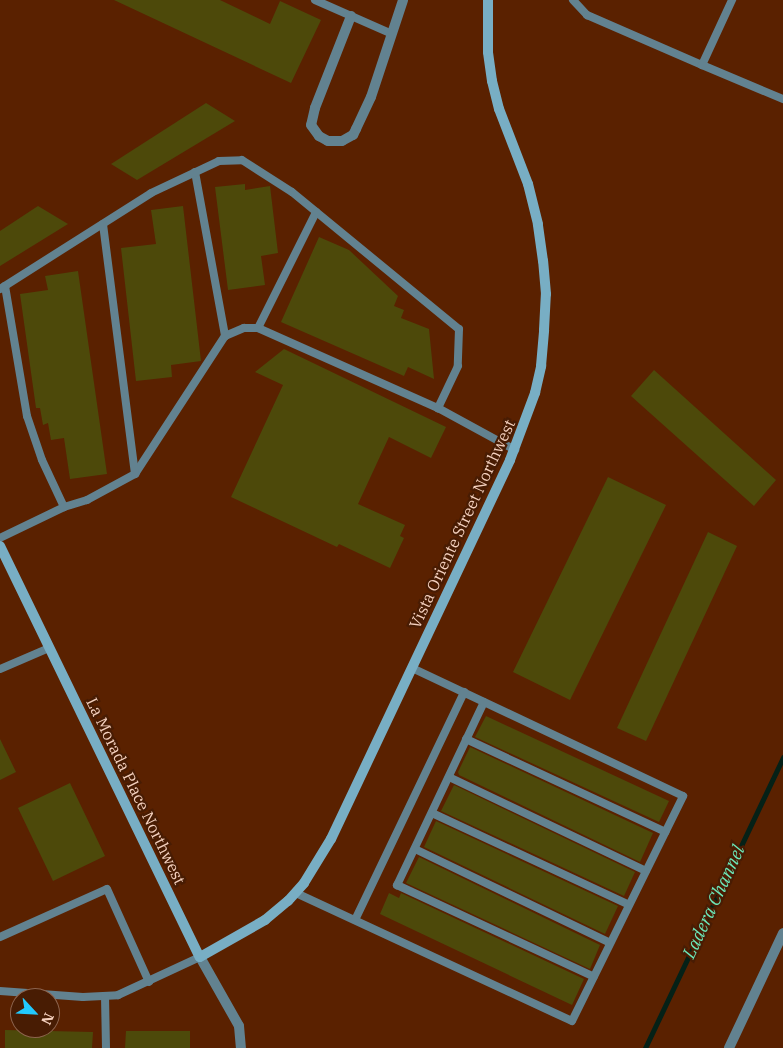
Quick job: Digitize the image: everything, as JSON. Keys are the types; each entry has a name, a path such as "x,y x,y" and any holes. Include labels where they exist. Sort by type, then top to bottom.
{"street":[{"path":"351,16 318,100 311,124 319,136 328,142 342,141 353,134 371,97 403,0"},
{"name":"Vista Oriente Street Northwest","path":"200,957 266,920 296,892 314,868 331,838 515,450 535,393 541,366 546,294 538,224 528,184 499,109 492,81 488,52 488,0"},
{"name":"La Morada Place Northwest","path":"0,546 200,957 239,1026 242,1048"},
{"path":"729,1048 783,933"}],"lane":[{"path":"315,0 392,34"},
{"path":"573,0 587,15 783,99"},
{"path":"702,65 731,2 721,0"},
{"path":"64,507 42,460 28,416 2,287 150,193 218,160 242,160 292,192 459,329 458,366 438,408"},
{"path":"195,172 225,336"},
{"path":"258,328 316,212"},
{"path":"103,224 135,474"},
{"path":"0,538 64,507 87,500 135,474 225,336 244,328 258,328 438,408 515,450"},
{"path":"0,669 49,648"},
{"path":"296,892 572,1022 683,796 412,668"},
{"path":"354,920 464,692"},
{"path":"484,702 397,885 594,977"},
{"path":"466,739 665,832"},
{"path":"448,777 646,871"},
{"path":"432,813 629,905"},
{"path":"415,849 610,944"},
{"path":"0,937 107,889 149,982"},
{"path":"0,991 83,997 118,995 200,957"},
{"path":"105,996 106,1048"}],"building":[{"path":"114,0 220,0 270,24 280,1 321,20 291,83"},
{"path":"206,103 235,121 137,180 111,164"},
{"path":"245,184 245,190 270,186 278,253 261,256 265,285 228,290 215,187"},
{"path":"38,206 68,224 0,266 0,231"},
{"path":"183,206 201,361 171,365 172,377 136,381 121,248 156,244 151,210"},
{"path":"319,237 349,250 398,296 394,306 404,310 401,318 429,329 434,379 408,367 404,376 281,322"},
{"path":"78,271 107,474 70,479 64,438 51,440 48,423 43,425 40,408 36,408 20,294 48,290 45,276"},
{"path":"284,349 446,427 431,458 389,437 358,504 405,525 400,536 404,538 390,568 339,544 337,547 231,497 283,385 255,372"},
{"path":"654,370 776,480 754,506 631,396"},
{"path":"608,477 666,505 570,700 513,672"},
{"path":"708,532 737,546 646,741 617,728"},
{"path":"486,716 669,801 659,822 475,737"},
{"path":"0,739 16,772 0,780"},
{"path":"470,747 653,833 640,862 459,775 458,772"},
{"path":"70,783 105,856 53,881 18,808"},
{"path":"454,785 635,872 624,896 441,811"},
{"path":"436,821 618,906 605,934 424,847"},
{"path":"419,857 600,945 590,969 406,883"},
{"path":"389,893 399,898 401,893 584,979 572,1005 380,914"},
{"path":"5,1030 10,1030 10,1038 60,1038 60,1031 93,1032 92,1048 5,1048"},
{"path":"126,1031 190,1031 190,1048 125,1048"}],"waterway":[{"name":"Ladera Channel","path":"645,1048 783,757"}]}
